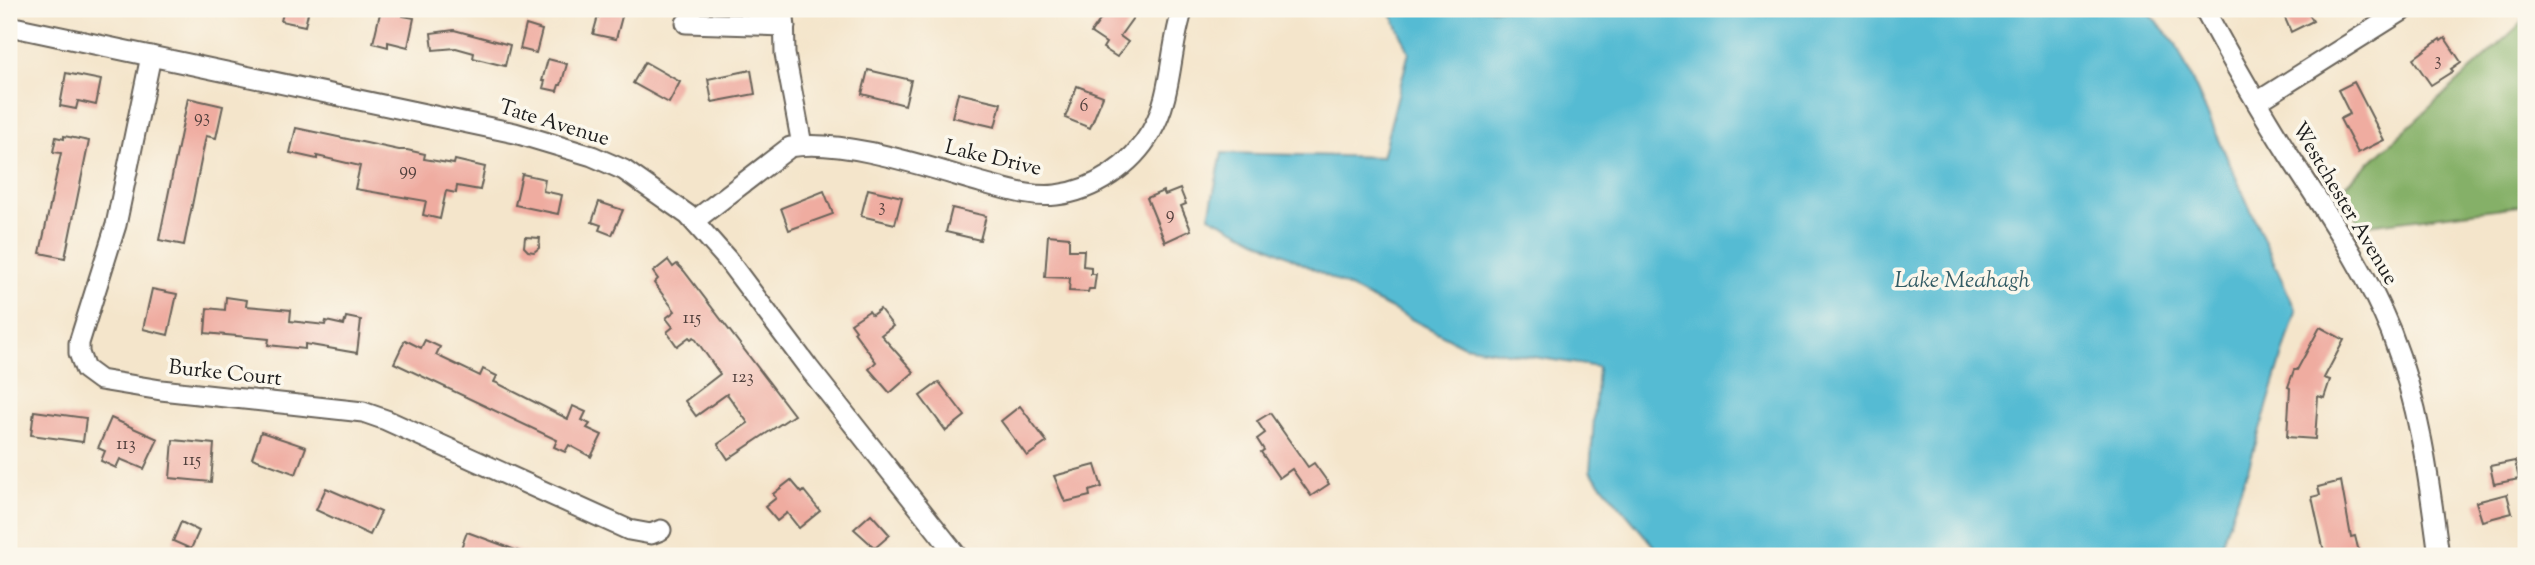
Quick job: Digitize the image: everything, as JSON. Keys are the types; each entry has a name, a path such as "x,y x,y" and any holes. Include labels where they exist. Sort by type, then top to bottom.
{"street":[{"name":"Lake Drive","path":"802,145 827,145 906,161 1016,192 1055,196 1077,191 1107,177 1131,158 1151,133 1163,107 1183,9"},
{"name":"Westchester Avenue","path":"2204,9 2257,102 2348,246 2390,331 2416,405 2426,456 2438,556"},
{"path":"2257,102 2405,9"},
{"path":"686,23 785,17 785,54 802,145 790,147 694,221"},
{"name":"Tate Avenue","path":"9,26 515,133 592,156 624,170 688,215 727,259 807,368 957,556"},
{"name":"Burke Court","path":"152,56 116,225 79,343 85,369 100,380 160,390 363,412 629,530 651,534 660,530"}],"green space":[{"path":"2526,19 2526,205 2360,226 2341,189"}],"water":[{"name":"Lake Meahagh","path":"1389,9 2146,9 2176,44 2296,311 2250,463 2217,556 1662,556 1590,471 1598,367 1464,346 1209,216 1222,153 1382,157 1409,52"}],"building":[{"path":"284,9 309,9 305,26 281,21"},
{"path":"381,9 403,12 403,16 414,18 408,47 388,42 388,47 373,43"},
{"path":"600,9 624,9 616,39 593,34"},
{"path":"1108,9 1126,9 1135,15 1120,36 1128,42 1117,57 1103,48 1106,43 1091,33"},
{"path":"2281,9 2306,9 2313,21 2291,32"},
{"path":"526,25 542,30 536,53 520,49"},
{"path":"454,30 510,45 505,66 473,58 474,53 456,48 433,50 431,33"},
{"path":"2445,38 2461,62 2451,69 2453,71 2431,85 2413,59"},
{"path":"548,59 567,64 557,91 543,88 545,81 542,81"},
{"path":"645,62 680,82 669,103 633,83"},
{"path":"751,70 755,94 712,102 708,79"},
{"path":"868,70 911,80 905,105 862,94"},
{"path":"66,73 101,80 96,105 78,101 76,109 60,106"},
{"path":"2354,82 2384,140 2358,153 2340,119 2350,114 2338,90"},
{"path":"1077,86 1103,96 1090,128 1065,118"},
{"path":"958,93 1001,103 995,127 952,117"},
{"path":"188,98 223,106 216,138 206,136 184,245 159,240"},
{"path":"296,128 425,154 424,159 454,164 455,160 485,167 480,190 457,186 456,193 446,191 440,219 423,215 426,201 355,189 360,166 290,153"},
{"path":"64,136 89,141 65,258 40,253 61,153 53,152 56,137 64,139"},
{"path":"522,174 545,179 543,191 562,195 558,214 515,205"},
{"path":"868,189 902,197 895,224 861,216"},
{"path":"1180,189 1186,204 1181,206 1191,230 1165,242 1147,198 1163,191 1165,195"},
{"path":"824,191 833,214 789,230 781,208"},
{"path":"599,202 623,210 612,235 599,230 601,225 592,222"},
{"path":"952,208 986,216 980,240 946,232"},
{"path":"1048,235 1069,237 1069,250 1084,250 1083,266 1091,267 1091,274 1096,274 1094,289 1089,289 1088,292 1069,291 1070,278 1045,277"},
{"path":"525,237 540,238 539,248 534,252 528,251 524,247"},
{"path":"668,260 673,267 677,264 684,271 794,415 728,459 718,444 748,423 727,394 696,416 685,401 720,374 694,337 689,337 677,346 667,332 673,327 666,318 675,311 654,283 658,279 653,272"},
{"path":"152,289 177,294 168,335 143,329"},
{"path":"226,297 247,300 246,306 291,310 290,321 325,325 326,321 344,325 346,317 361,320 357,353 305,344 305,349 268,345 269,339 205,333 207,308 225,310"},
{"path":"880,309 893,326 881,335 914,372 890,393 869,369 876,362 854,332 856,330 851,323 869,311 872,315"},
{"path":"2320,327 2344,340 2324,378 2330,380 2324,398 2318,396 2315,439 2287,437 2288,387 2294,370 2297,370"},
{"path":"405,340 421,348 425,340 440,347 436,355 480,376 483,369 497,376 494,382 568,419 573,406 586,412 582,420 590,424 587,428 602,435 591,457 569,445 565,452 554,447 557,440 394,363"},
{"path":"939,382 965,416 946,431 920,396"},
{"path":"1020,406 1047,442 1027,456 1001,421"},
{"path":"34,411 86,418 83,442 31,435"},
{"path":"1270,413 1308,467 1314,463 1329,484 1311,496 1292,469 1279,478 1261,452 1264,450 1257,439 1265,433 1257,421"},
{"path":"111,418 158,439 144,469 120,459 116,468 101,461 105,451 98,448"},
{"path":"261,432 306,447 296,474 252,458"},
{"path":"173,440 214,444 211,482 170,478"},
{"path":"2515,461 2519,479 2494,484 2490,466"},
{"path":"1095,465 1102,487 1089,491 1090,496 1065,502 1054,476"},
{"path":"791,480 820,511 799,528 787,513 777,521 765,507 776,498 773,494"},
{"path":"2341,481 2351,537 2355,536 2360,556 2325,556 2312,497 2320,495 2318,487"},
{"path":"326,488 381,512 370,535 316,510"},
{"path":"2507,494 2512,513 2482,521 2476,502"},
{"path":"871,514 890,535 875,548 854,529"},
{"path":"181,522 199,531 191,549 173,541"},
{"path":"467,532 529,555 458,556"}]}
